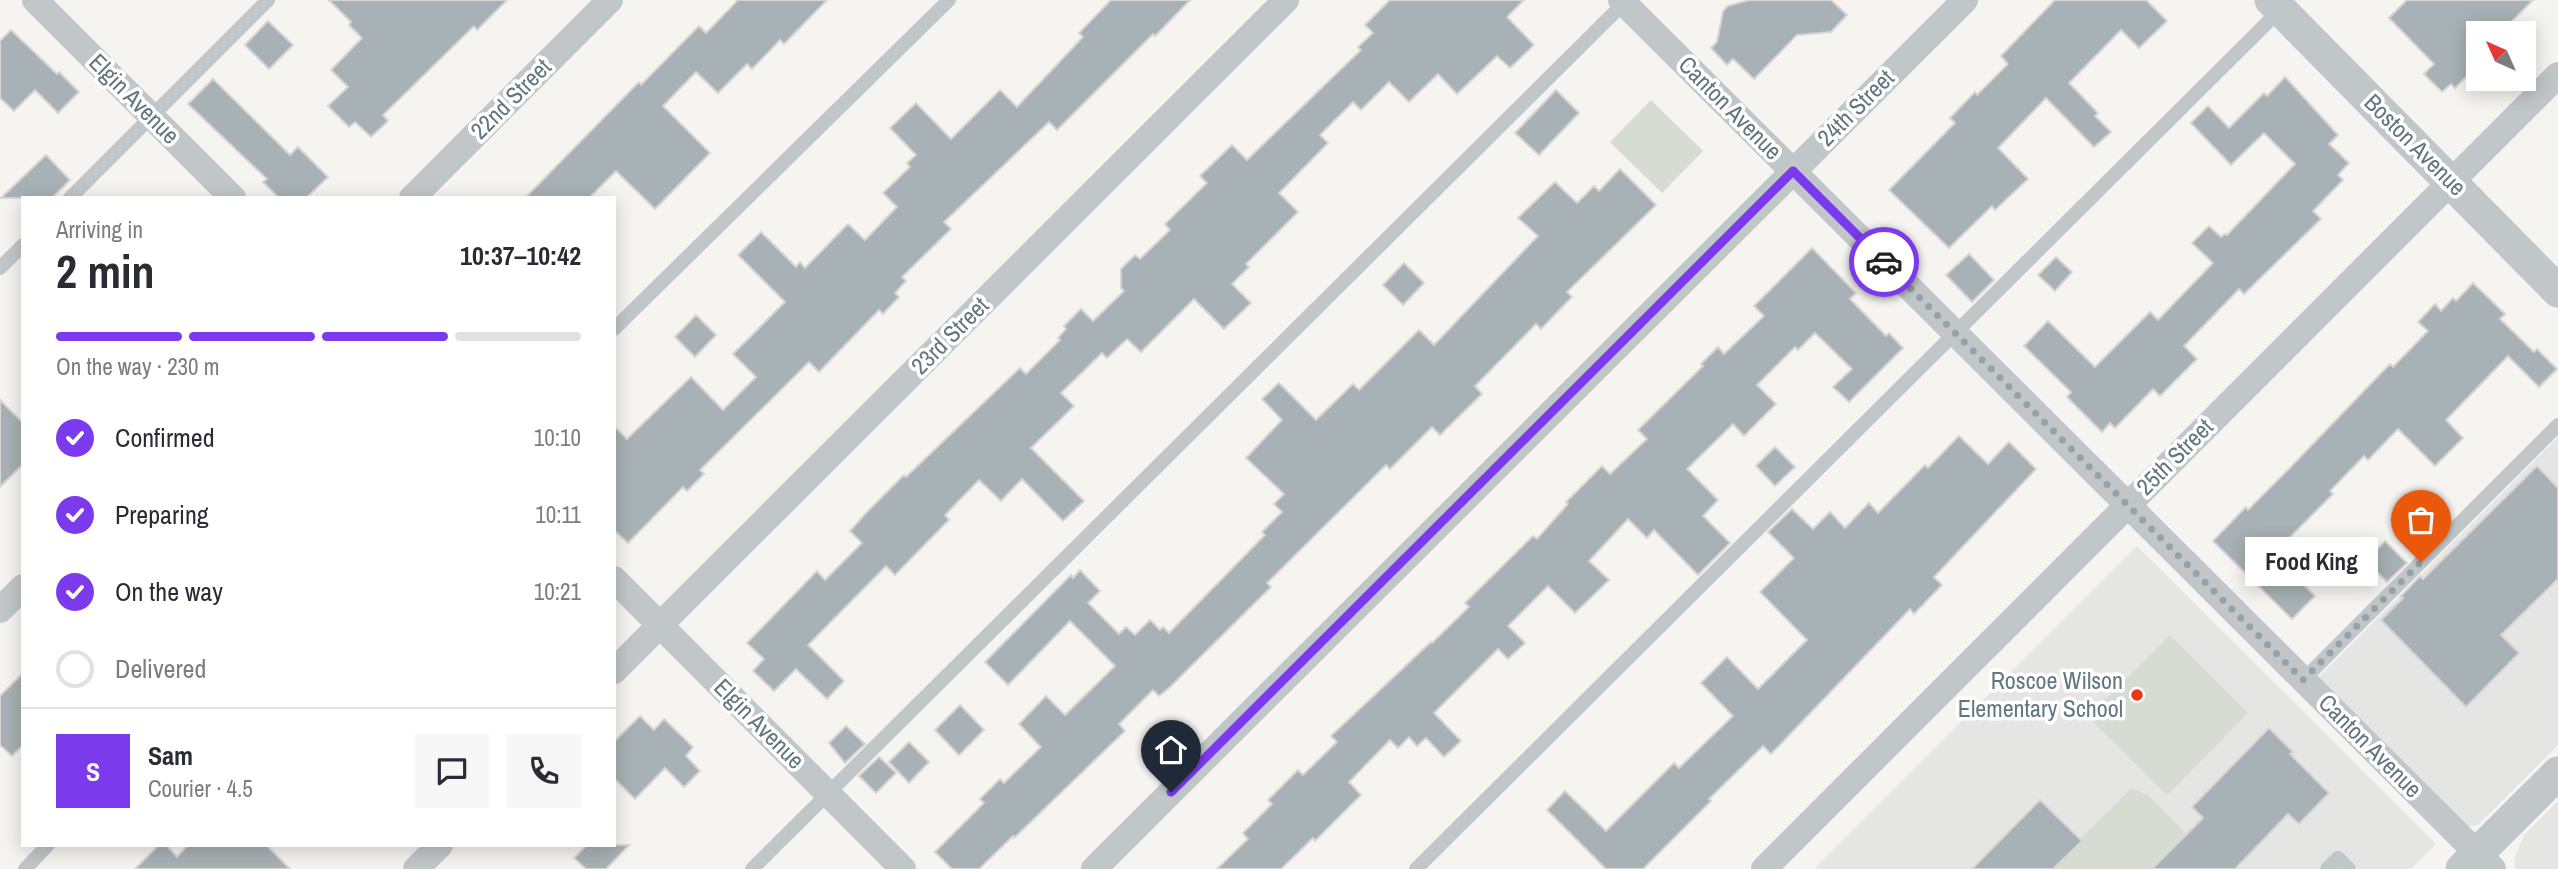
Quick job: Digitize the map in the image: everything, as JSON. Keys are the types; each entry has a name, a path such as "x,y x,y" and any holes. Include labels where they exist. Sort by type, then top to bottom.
{"street":[{"name":"Elgin Avenue","path":"35,0 231,196"},
{"name":"22nd Street","path":"414,196 610,0"},
{"name":"23rd Street","path":"616,669 1286,0"},
{"name":"24th Street","path":"1094,869 1965,0"},
{"name":"Canton Avenue","path":"1624,1 2303,680 2478,864"},
{"name":"Boston Avenue","path":"2281,3 2558,290"},
{"name":"25th Street","path":"1763,869 2558,75"},
{"name":"Elgin Avenue","path":"616,581 903,869"},
{"path":"0,610 21,589"},
{"path":"2478,864 2558,774"},
{"path":"416,869 438,847"}],"lane":[{"path":"72,196 268,0"},
{"path":"616,327 949,0"},
{"path":"752,869 1624,1"},
{"path":"1416,869 1956,334 2281,3"},
{"path":"0,268 21,247"},
{"path":"2303,680 2558,425"},
{"path":"25,869 46,847"},
{"path":"2327,869 2338,858 2349,869"}],"shaded area":[{"path":"1651,100 1703,151 1662,193 1610,142"},
{"path":"2558,437 2558,745 2478,825 2465,827 2315,681"},
{"name":"Roscoe Wilson Elementary School","path":"2137,546 2436,844 2411,869 1814,869"},
{"path":"2170,635 2248,713 2167,795 2088,717"},
{"path":"2132,788 2149,796 2186,834 2152,869 2053,869 2082,842 2080,839"},
{"path":"2558,801 2558,869 2515,869 2515,856 2525,834"}],"building":[{"path":"329,0 507,0 477,30 474,26 383,115 388,121 371,137 355,122 349,127 328,106 348,87 331,70 362,38 349,25 351,22"},
{"path":"738,0 827,0 784,44 780,40 752,69 747,64 718,93 696,72 663,106 710,153 655,209 616,171 591,196 527,196 639,82 641,85 699,26 706,33"},
{"path":"1111,0 1190,0 1057,130 1049,122 944,222 951,229 902,277 906,281 895,293 899,297 883,314 879,310 819,372 809,362 700,470 704,474 687,491 683,487 628,543 616,532 616,428 627,439 691,377 723,410 756,377 733,354 785,302 738,255 761,232 796,267 800,262 805,268 848,224 865,240 897,207 883,193 910,167 907,163 916,155 890,128 916,103 951,139 1000,90 1017,107 1083,37 1079,33"},
{"path":"1390,0 1524,0 1507,17 1534,45 1510,68 1497,56 1457,94 1438,74 1409,102 1389,82 1361,110 1353,102 1320,135 1328,143 1279,193 1298,212 1246,264 1249,267 1232,284 1251,303 1224,329 1194,299 1141,352 1127,339 1107,358 1102,353 1061,393 1074,406 1031,448 1084,501 1063,521 1022,479 1001,501 979,480 945,515 949,520 895,575 886,566 808,645 844,681 827,699 796,669 774,691 753,671 764,659 747,643 817,571 825,580 862,543 850,531 869,510 1020,368 1026,374 1060,340 1058,338 1066,329 1064,326 1081,309 1093,321 1124,291 1121,288 1121,269 1135,255 1140,259 1170,230 1165,224 1207,183 1200,176 1232,145 1247,160 1361,50 1358,47 1373,33 1365,25"},
{"path":"1749,0 1831,0 1847,15 1831,32 1797,35 1754,79 1733,59 1727,65 1711,48 1717,42 1723,11 1728,6"},
{"path":"2055,0 2146,0 2167,21 2139,48 2121,30 2069,83 2098,113 2095,116 2111,132 2094,147 2046,98 1998,148 2028,179 1995,210 1992,206 1949,248 1889,190 1955,123 1950,118 2008,64 2001,56"},
{"path":"2407,0 2533,0 2512,21 2466,21 2466,77 2455,88 2451,84 2442,92 2424,74 2434,64 2389,18"},
{"path":"268,21 293,45 269,69 245,45"},
{"path":"11,30 79,92 58,113 35,90 14,111 0,98 0,41"},
{"path":"2285,77 2338,135 2329,144 2349,163 2338,175 2343,180 2313,211 2321,219 2244,294 2239,289 2184,346 2197,359 2160,396 2153,389 2115,428 2110,423 2102,432 2067,397 2071,392 2024,346 2048,321 2095,367 2150,312 2158,320 2213,263 2192,243 2209,226 2221,237 2227,235 2295,164 2264,133 2231,165 2191,123 2208,106 2229,128 2264,93 2267,96"},
{"path":"213,79 290,155 298,147 328,177 308,196 277,196 263,182 267,179 188,104"},
{"path":"1556,90 1579,113 1539,155 1515,133"},
{"path":"46,155 70,180 54,196 1,198"},
{"path":"1620,169 1656,205 1567,292 1572,297 1541,329 1536,324 1475,386 1482,394 1440,435 1432,427 1390,469 1386,465 1267,583 1271,587 1170,687 1159,696 1153,690 1119,724 1125,731 1014,838 1013,836 979,869 952,869 935,852 984,803 980,799 1000,779 1004,783 1041,747 1019,724 1046,696 1065,715 1115,666 1070,621 1008,685 985,662 1071,575 1073,578 1080,570 1100,591 1088,603 1119,634 1126,627 1135,635 1150,620 1160,630 1163,627 1169,633 1265,535 1262,532 1282,512 1274,504 1284,494 1246,458 1282,420 1262,399 1279,383 1316,420 1353,384 1359,390 1419,330 1434,345 1538,236 1518,218 1555,182 1577,203 1594,186 1599,191"},
{"path":"1812,248 1856,293 1850,299 1886,336 1889,333 1903,348 1849,402 1833,387 1852,369 1815,333 1798,350 1795,347 1757,385 1776,404 1744,436 1733,424 1687,469 1718,500 1703,516 1730,543 1698,575 1654,530 1647,538 1628,519 1589,561 1609,580 1575,613 1548,586 1508,626 1525,643 1508,659 1498,649 1434,713 1461,741 1444,757 1426,738 1417,746 1409,737 1398,748 1390,740 1349,782 1361,795 1315,841 1313,838 1281,869 1217,869 1248,839 1243,833 1272,804 1268,800 1298,770 1303,775 1337,742 1331,736 1469,607 1465,603 1533,536 1537,539 1568,504 1566,502 1602,466 1610,474 1647,439 1638,430 1703,366 1701,364 1718,347 1724,354 1764,316 1754,306"},
{"path":"1969,254 1994,280 1972,302 1946,275"},
{"path":"2056,257 2072,272 2055,291 2038,275"},
{"path":"1404,263 1424,283 1403,305 1383,285"},
{"path":"2473,283 2505,314 2500,319 2534,352 2537,349 2557,369 2539,387 2508,356 2446,420 2463,438 2435,466 2398,429 2368,460 2364,456 2330,491 2333,494 2273,554 2315,596 2292,619 2213,541 2286,472 2390,364 2393,367 2428,331 2418,322 2435,304 2441,311 2453,298 2456,301"},
{"path":"696,315 716,335 695,357 675,337"},
{"path":"0,400 21,421 21,466 0,487"},
{"path":"1959,436 1988,464 2009,442 2036,469 1934,577 1942,585 1914,614 1910,609 1771,754 1763,746 1643,869 1606,869 1547,810 1565,791 1606,831 1674,763 1679,768 1733,716 1701,683 1727,657 1758,689 1807,640 1760,592 1794,558 1768,532 1792,509 1813,529 1830,512 1845,528 1869,503 1878,513 1925,465 1928,468"},
{"path":"1775,447 1795,467 1775,486 1756,466"},
{"path":"2537,466 2558,488 2558,579 2501,635 2519,653 2466,707 2381,620 2420,576 2423,579"},
{"path":"2385,541 2407,563 2387,582 2366,561"},
{"path":"21,675 21,747 12,756 0,745 0,696"},
{"path":"960,705 984,730 959,755 935,730"},
{"path":"640,716 654,730 664,719 693,747 686,756 700,771 684,787 665,768 635,799 616,780 616,740"},
{"path":"846,726 865,744 845,763 829,743"},
{"path":"2269,728 2293,752 2290,754 2329,793 2299,824 2288,814 2235,869 2152,869 2203,818 2192,807"},
{"path":"909,742 929,762 909,783 889,762"},
{"path":"879,757 896,773 876,793 859,776"},
{"path":"2040,800 2082,841 2053,869 1972,869"},
{"path":"629,845 606,869 586,869 574,858 585,847"},
{"path":"157,847 168,847 177,857 186,847 268,847 290,869 135,869"}],"way so far":[{"path":"1884,262 2303,680 2421,562"}],"place":[{"name":"Food King","path":"2421,562"},
{"name":"Roscoe Wilson Elementary School","path":"2137,695"}],"route":[{"path":"1171,792 1793,171 1884,262"}]}
